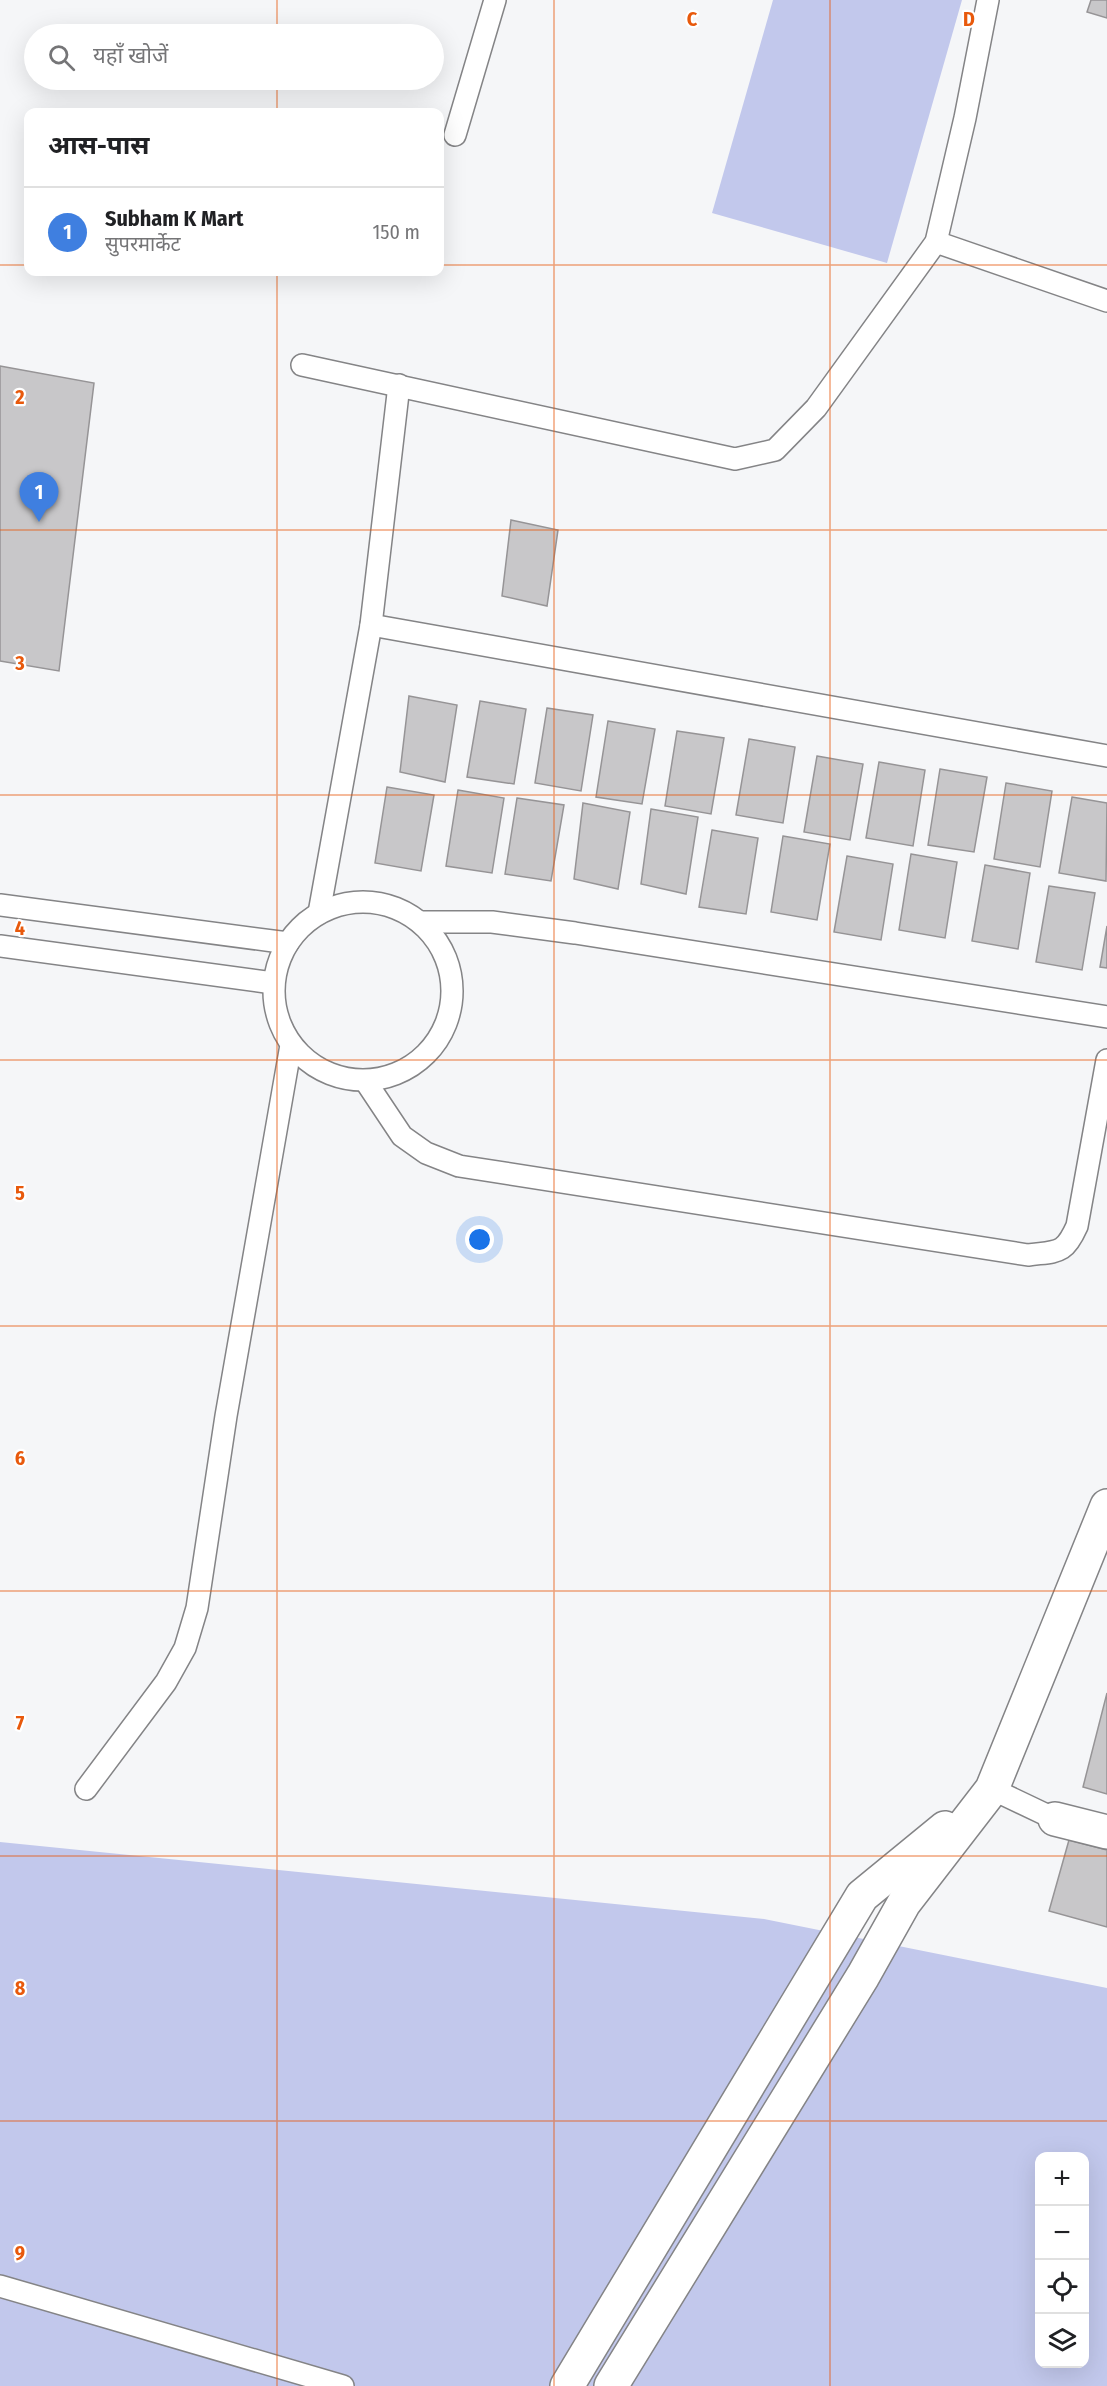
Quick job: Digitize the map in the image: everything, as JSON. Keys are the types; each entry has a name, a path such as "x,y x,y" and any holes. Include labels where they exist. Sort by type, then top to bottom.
{"street":[{"path":"611,2386 863,1976 904,1903 992,1789 1107,1506"},
{"path":"567,2386 862,1896 992,1789"},
{"path":"1055,1819 1107,1832"}],"lane":[{"path":"455,135 495,0"},
{"path":"302,365 735,459 775,450 816,408 936,242 965,118 988,0"},
{"path":"936,242 1107,301"},
{"path":"319,913 370,625 399,385"},
{"path":"370,625 1107,756"},
{"path":"361,901 382,903 402,910 420,922 435,938 446,957 452,978 452,999 447,1021 438,1040 424,1057 407,1070 387,1078 366,1082 344,1080 324,1072 305,1060 291,1045 280,1026 274,1005 273,983 278,962 288,943 301,926 319,913 339,905 361,901"},
{"path":"0,905 288,943"},
{"path":"420,922 492,922 552,930 1107,1017"},
{"path":"0,946 273,983"},
{"path":"86,1789 166,1682 185,1648 196,1608 226,1416 291,1045"},
{"path":"366,1082 402,1136 426,1153 459,1166 1028,1255 1058,1251 1068,1245 1077,1226 1107,1060"},
{"path":"992,1789 1055,1819"},
{"path":"0,2286 343,2386"}],"shaded area":[{"path":"773,0 962,0 887,263 712,213"},
{"path":"0,1842 764,1919 1107,1988 1107,2386 0,2386"}],"building":[{"path":"1091,0 1107,0 1107,18 1087,12"},
{"path":"0,366 94,383 59,671 0,661"},
{"path":"511,520 558,530 547,606 502,596"},
{"path":"409,696 457,705 445,782 400,772"},
{"path":"480,701 526,709 514,784 467,777"},
{"path":"547,708 593,715 581,791 535,783"},
{"path":"608,721 655,729 642,804 596,797"},
{"path":"677,731 724,738 711,814 665,806"},
{"path":"749,739 795,747 783,823 736,815"},
{"path":"817,756 863,764 850,840 804,832"},
{"path":"879,762 925,770 913,846 866,838"},
{"path":"940,769 987,777 974,852 928,845"},
{"path":"1006,783 1052,791 1040,867 994,859"},
{"path":"387,787 434,795 421,871 375,863"},
{"path":"458,790 504,798 492,873 446,866"},
{"path":"1072,797 1107,803 1106,881 1059,873"},
{"path":"517,798 564,805 551,881 505,874"},
{"path":"583,803 630,812 618,889 574,879"},
{"path":"651,809 698,817 686,894 641,884"},
{"path":"712,830 758,838 746,914 699,907"},
{"path":"783,836 830,844 817,920 771,912"},
{"path":"911,854 957,862 945,938 899,930"},
{"path":"847,856 893,864 881,940 834,932"},
{"path":"985,865 1030,873 1018,949 972,941"},
{"path":"1049,886 1095,893 1082,970 1036,962"},
{"path":"1107,926 1107,968 1100,967"},
{"path":"1107,1693 1107,1794 1083,1787"},
{"path":"1069,1840 1107,1850 1107,1927 1049,1911"}],"place":[{"name":"Subham K Mart","path":"39,522"}]}
